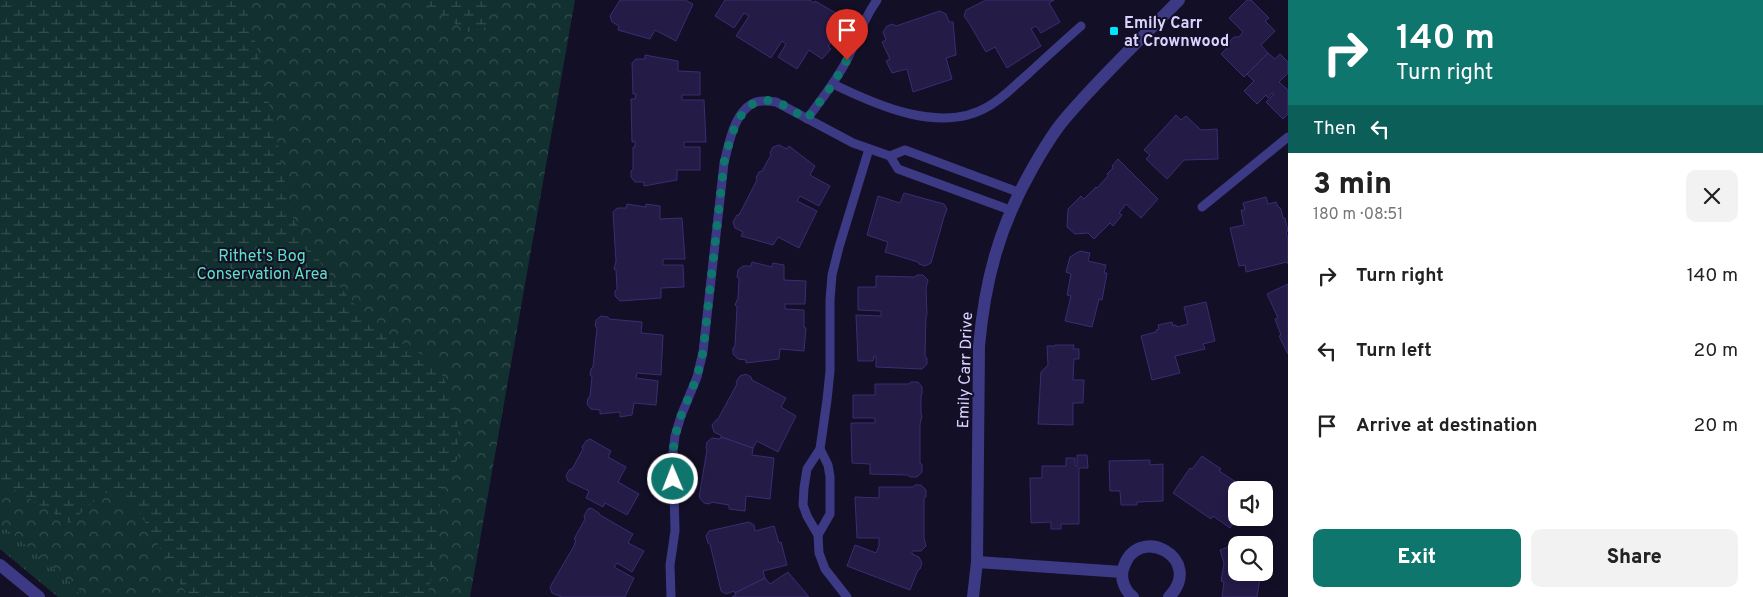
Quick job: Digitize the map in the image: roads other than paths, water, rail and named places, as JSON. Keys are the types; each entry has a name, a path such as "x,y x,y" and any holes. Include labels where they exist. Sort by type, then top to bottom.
{"street":[{"name":"Emily Carr Drive","path":"973,597 977,562 979,346 982,313 995,252 1018,192 1040,154 1062,122 1179,0"},
{"path":"1133,597 1123,584 1122,572 1126,560 1136,550 1148,546 1161,548 1171,554 1178,565 1180,578 1175,590 1169,597"},
{"path":"977,562 1122,572"},
{"path":"0,565 39,597"}],"lane":[{"path":"807,119 833,84 847,60 868,13 877,0"},
{"path":"833,84 889,109 941,117 957,117 988,107 1003,96 1081,26"},
{"path":"671,597 670,565 675,531 673,452 675,436 697,377 703,352 724,163 731,136 740,117 749,106 757,102 776,102 853,143 890,156 898,169 1010,210"},
{"path":"1202,207 1288,137"},
{"path":"847,597 825,569 819,553 818,535 807,516 804,505 807,470 820,448 830,371 832,275 869,149"},
{"path":"890,156 905,150 1018,192"},
{"path":"818,535 830,514 830,477 828,466 820,448"}],"place":[{"name":"Emily Carr at Crownwood","path":"1114,31"}],"park label":[{"name":"Rithet's Bog Conservation Area","path":"262,264"}]}
